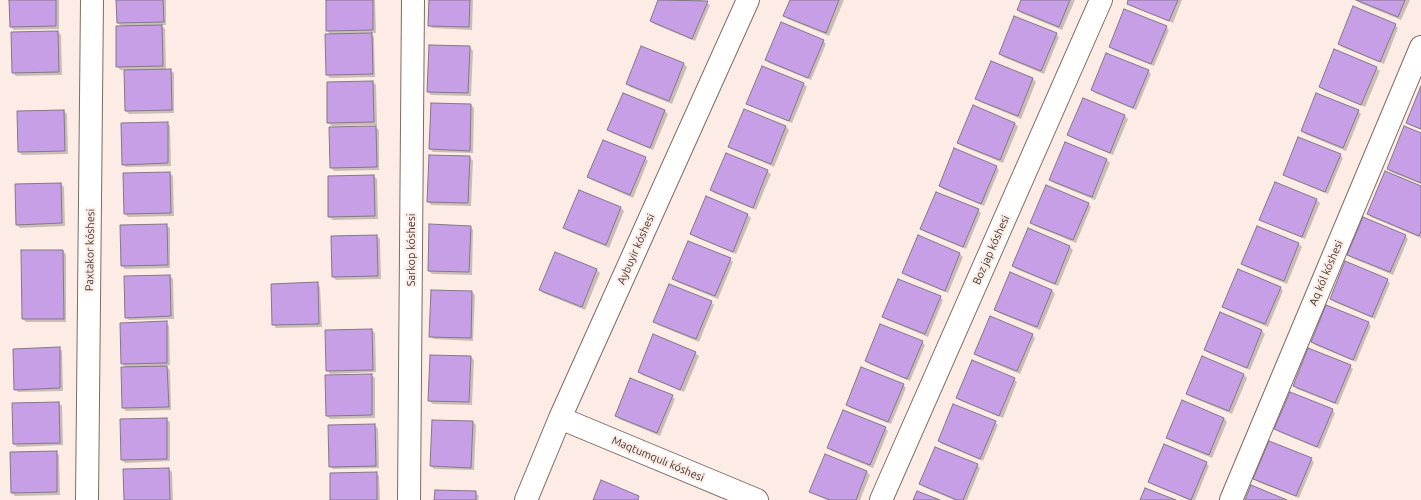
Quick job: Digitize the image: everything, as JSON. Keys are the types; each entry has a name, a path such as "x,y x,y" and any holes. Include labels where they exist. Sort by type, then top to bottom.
{"street":[{"name":"Paxtakor kóshesi","path":"88,500 92,0"},
{"name":"Sarkop kóshesi","path":"409,500 413,0"},
{"name":"Aybuyir kóshesi","path":"526,500 560,418 748,0"},
{"name":"Boz jap kóshesi","path":"881,500 1101,0"},
{"name":"Aq kól kóshesi","path":"1231,500 1421,47"},
{"name":"Maqtumqulı kóshesi","path":"560,418 756,500"}],"building":[{"path":"9,0 56,0 56,26 10,27"},
{"path":"116,0 163,0 164,22 117,23"},
{"path":"326,0 373,0 373,30 326,31"},
{"path":"429,0 470,0 469,27 428,26"},
{"path":"658,0 708,1 692,39 650,21"},
{"path":"790,0 839,0 826,33 783,16"},
{"path":"1021,0 1070,0 1059,27 1017,10"},
{"path":"1128,0 1178,0 1169,21 1127,4"},
{"path":"1356,0 1405,0 1398,17"},
{"path":"1353,6 1396,24 1380,62 1338,44"},
{"path":"1124,9 1167,26 1151,64 1109,47"},
{"path":"1014,16 1057,33 1041,71 999,54"},
{"path":"781,22 824,40 808,78 765,60"},
{"path":"162,25 163,66 116,67 116,26"},
{"path":"58,31 59,72 12,73 11,32"},
{"path":"372,33 373,74 326,75 325,34"},
{"path":"429,45 470,46 468,93 427,92"},
{"path":"641,46 684,63 669,101 626,84"},
{"path":"1334,49 1377,67 1361,105 1319,87"},
{"path":"1106,53 1149,70 1133,108 1091,90"},
{"path":"991,61 1033,78 1018,116 975,99"},
{"path":"762,66 804,83 789,121 746,104"},
{"path":"171,69 172,110 125,111 124,70"},
{"path":"373,81 374,122 327,123 327,82"},
{"path":"1421,86 1421,129 1406,123"},
{"path":"623,93 665,110 650,148 607,130"},
{"path":"1316,93 1359,110 1343,148 1301,131"},
{"path":"1083,98 1125,115 1110,153 1067,135"},
{"path":"431,103 471,104 470,151 429,149"},
{"path":"973,105 1015,123 1000,160 957,143"},
{"path":"744,109 786,126 771,164 728,147"},
{"path":"64,110 65,151 18,152 17,111"},
{"path":"168,122 168,163 122,165 121,123"},
{"path":"376,126 377,167 330,168 329,127"},
{"path":"1404,126 1421,133 1421,183 1387,169"},
{"path":"1298,137 1341,154 1325,192 1283,175"},
{"path":"603,140 646,157 630,195 587,177"},
{"path":"1065,142 1107,159 1092,197 1049,180"},
{"path":"954,148 997,166 981,204 939,186"},
{"path":"726,153 768,170 753,208 710,190"},
{"path":"429,155 470,156 468,203 427,202"},
{"path":"1385,171 1421,186 1421,231 1419,236 1367,214"},
{"path":"170,172 171,213 124,214 123,173"},
{"path":"374,175 375,216 328,217 328,176"},
{"path":"1275,182 1317,199 1302,237 1259,220"},
{"path":"61,183 62,223 16,225 15,184"},
{"path":"1046,185 1089,203 1073,240 1030,223"},
{"path":"579,190 621,207 606,245 563,228"},
{"path":"936,192 979,209 963,247 920,229"},
{"path":"706,196 748,214 733,252 690,234"},
{"path":"1363,217 1406,235 1390,272 1347,255"},
{"path":"167,224 168,265 121,266 120,225"},
{"path":"429,224 471,226 469,272 428,271"},
{"path":"1257,226 1299,243 1284,281 1241,264"},
{"path":"1028,228 1070,246 1055,284 1012,266"},
{"path":"377,235 378,276 332,277 331,236"},
{"path":"918,235 960,253 945,291 902,273"},
{"path":"688,241 731,258 715,296 672,279"},
{"path":"21,250 63,250 64,319 22,319"},
{"path":"555,252 597,269 582,307 539,290"},
{"path":"1345,261 1388,279 1372,317 1330,299"},
{"path":"1238,269 1281,287 1265,324 1222,307"},
{"path":"1010,272 1052,290 1037,327 994,310"},
{"path":"170,275 171,316 125,318 124,276"},
{"path":"898,279 941,296 925,334 882,317"},
{"path":"318,282 319,324 272,325 271,284"},
{"path":"669,284 712,301 696,339 653,322"},
{"path":"431,290 472,291 471,338 429,337"},
{"path":"1326,305 1369,322 1353,360 1311,342"},
{"path":"1220,312 1262,330 1247,368 1204,350"},
{"path":"990,316 1033,334 1017,371 974,354"},
{"path":"167,321 167,363 121,364 120,323"},
{"path":"880,324 923,341 907,379 865,361"},
{"path":"372,329 373,370 326,371 325,330"},
{"path":"653,334 696,352 680,390 638,372"},
{"path":"60,347 60,388 14,390 13,349"},
{"path":"1308,348 1351,365 1335,403 1293,386"},
{"path":"430,355 471,356 469,402 428,401"},
{"path":"1202,356 1244,374 1229,411 1186,394"},
{"path":"972,360 1015,378 999,416 956,398"},
{"path":"167,366 169,407 122,408 121,367"},
{"path":"861,367 904,384 888,422 846,405"},
{"path":"372,374 372,415 326,416 325,375"},
{"path":"630,378 673,395 657,433 615,416"},
{"path":"1290,392 1333,409 1317,447 1274,429"},
{"path":"1182,400 1224,418 1209,455 1166,438"},
{"path":"59,402 60,443 13,444 12,403"},
{"path":"953,404 996,421 980,459 938,441"},
{"path":"843,410 886,427 870,465 827,448"},
{"path":"167,418 167,459 121,460 120,419"},
{"path":"432,420 473,421 471,468 430,466"},
{"path":"375,424 376,466 329,467 328,425"},
{"path":"1269,441 1312,458 1296,496 1253,479"},
{"path":"1164,444 1207,462 1191,500 1148,482"},
{"path":"935,447 978,464 963,500 957,500 919,484"},
{"path":"57,451 57,492 11,493 10,452"},
{"path":"825,454 867,471 856,500 830,500 809,492"},
{"path":"169,468 170,500 124,500 123,469"},
{"path":"377,472 377,500 330,500 330,473"},
{"path":"601,480 639,496 638,500 593,500"},
{"path":"1251,485 1287,500 1245,500"},
{"path":"1145,488 1176,500 1140,500"},
{"path":"435,490 476,491 476,500 434,500"},
{"path":"917,491 940,500 913,500"}]}
